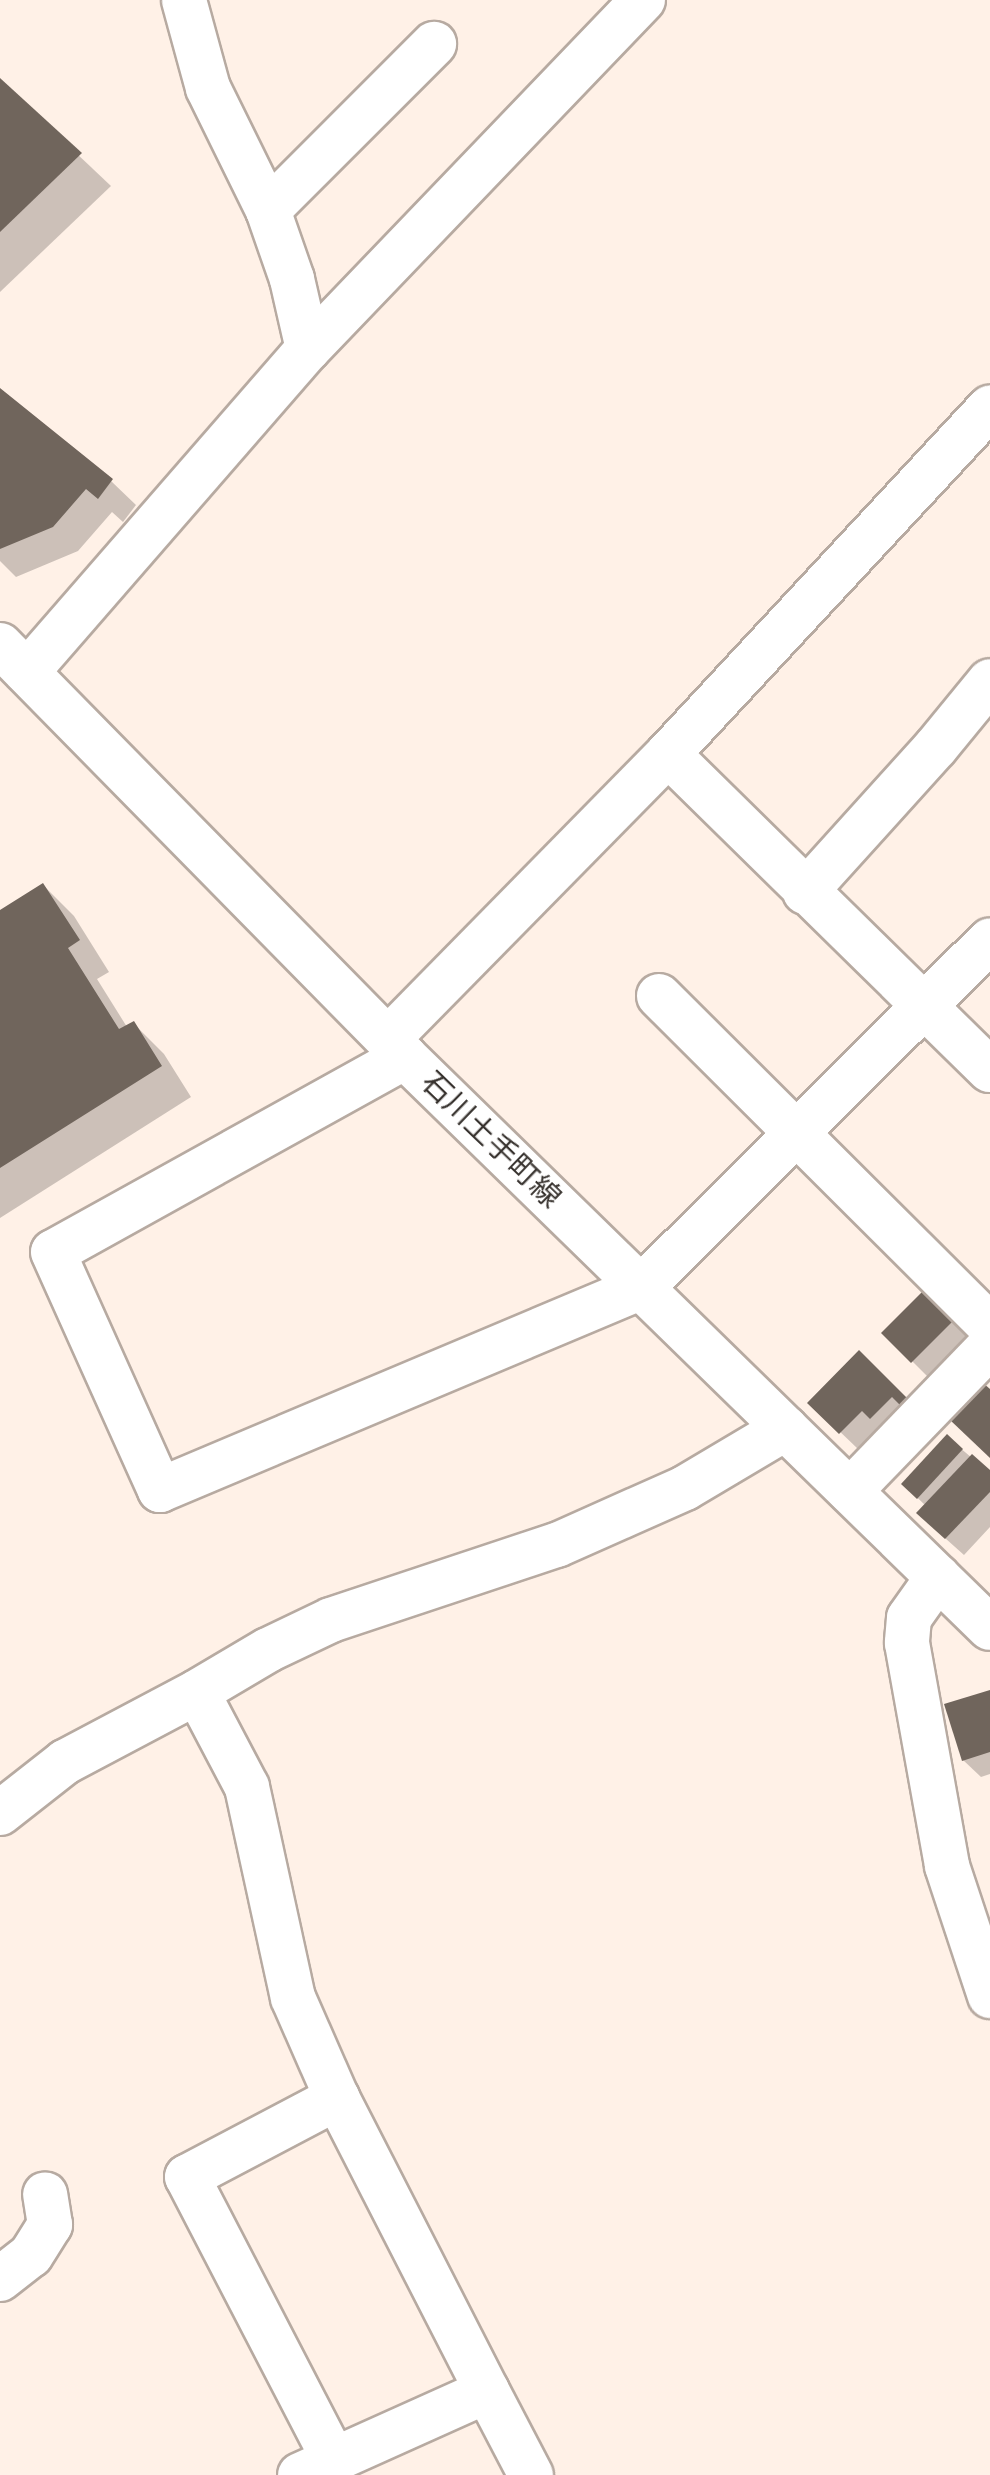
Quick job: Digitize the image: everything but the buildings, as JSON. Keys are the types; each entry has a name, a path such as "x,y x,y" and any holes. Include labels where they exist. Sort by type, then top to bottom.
{"street":[{"path":"184,0 208,88 268,210 292,279 308,349"},
{"path":"14,658 643,0"},
{"path":"268,210 434,44"},
{"path":"990,407 396,1048 53,1252 160,1490 642,1287 990,940"},
{"name":"石川土手町線","path":"14,658 396,1048 990,1628"},
{"path":"805,892 936,747 990,681"},
{"path":"668,754 805,892 990,1070"},
{"path":"659,996 990,1326"},
{"path":"850,1491 990,1346"},
{"path":"0,1813 65,1762 197,1692 268,1650 331,1620 557,1545 671,1494 786,1428"},
{"path":"938,1577 909,1618 907,1643 947,1866 990,1996"},
{"path":"197,1692 247,1787 293,1998 337,2098 531,2475"},
{"path":"337,2098 187,2177 317,2468 487,2391"},
{"path":"0,2279 31,2255 50,2225 45,2194"}]}
